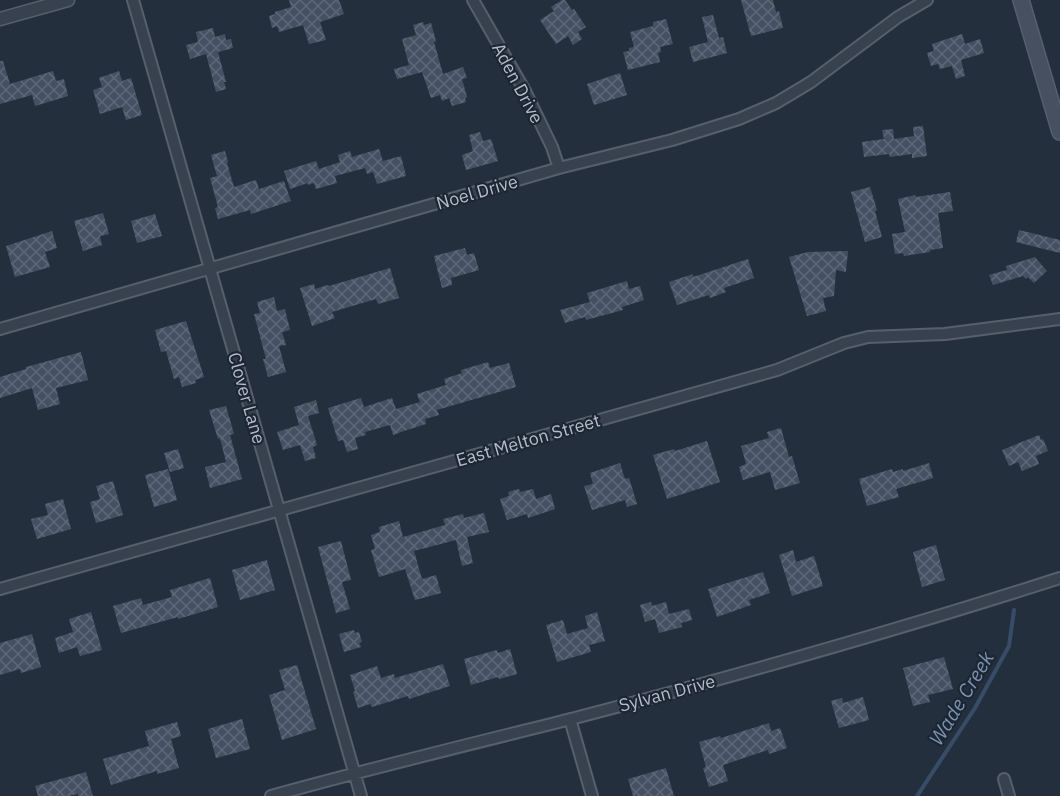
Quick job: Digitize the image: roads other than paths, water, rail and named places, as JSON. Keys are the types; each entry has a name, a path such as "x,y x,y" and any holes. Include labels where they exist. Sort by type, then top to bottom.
{"main road":[{"path":"1021,0 1060,132"}],"street":[{"path":"0,20 68,0"},
{"name":"Clover Lane","path":"133,0 361,796"},
{"name":"Aden Drive","path":"473,0 525,91 552,147 559,168"},
{"name":"Noel Drive","path":"0,329 559,168 672,140 739,119 782,100 811,82 898,17 927,0"},
{"name":"East Melton Street","path":"0,589 777,370 844,343 876,336 945,334 1060,319"},
{"name":"Sylvan Drive","path":"271,796 354,772 570,719 793,659 1060,578"},
{"path":"570,719 592,796"},
{"path":"1004,779 1009,796"}],"waterway":[{"name":"Wade Creek","path":"917,796 975,708 1009,646 1014,610"}]}
